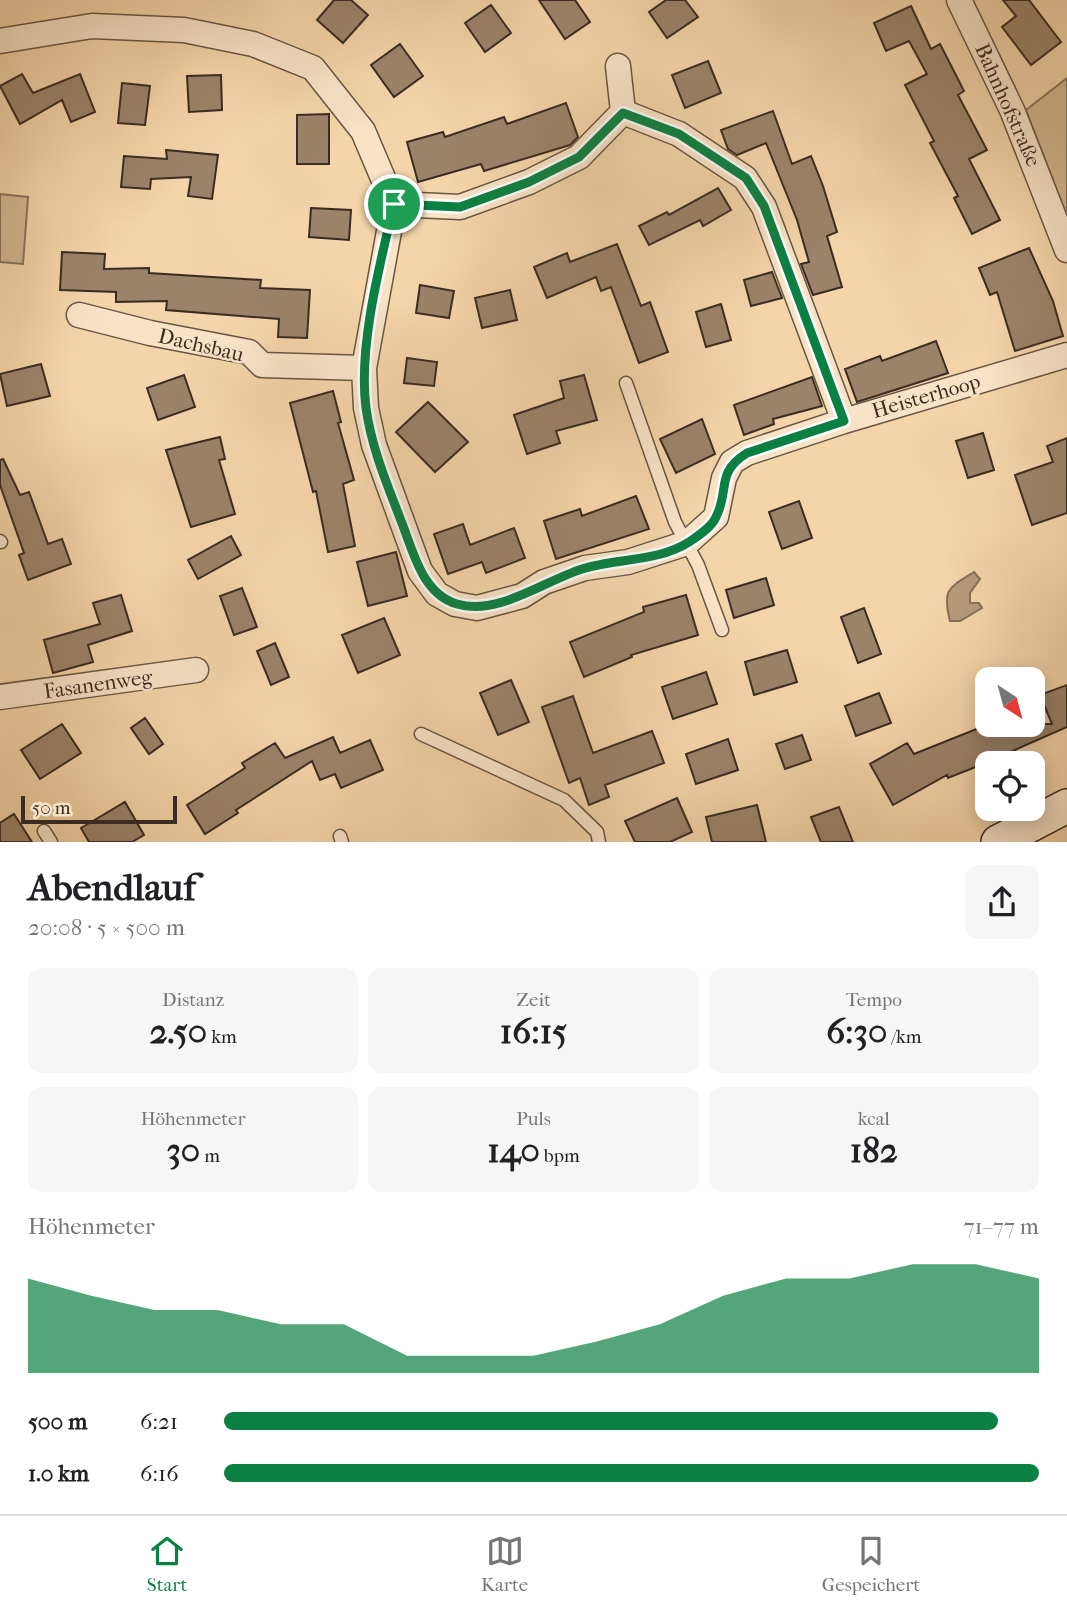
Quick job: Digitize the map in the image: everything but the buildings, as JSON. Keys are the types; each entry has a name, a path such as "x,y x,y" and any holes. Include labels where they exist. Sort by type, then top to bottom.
{"main road":[{"path":"998,842 1067,806"}],"street":[{"name":"Bahnhofstraße","path":"960,0 1012,110 1067,250"},
{"path":"0,41 92,26 184,30 253,44 313,68 363,131 394,204 380,267 365,368"},
{"path":"618,66 623,113"},
{"path":"394,204 460,207 529,182 579,157 623,113"},
{"path":"623,113 679,134 746,178 764,206 844,421"},
{"name":"Dachsbau","path":"79,315 150,333 249,352 262,365 365,368"},
{"name":"Heisterhoop","path":"365,368 366,408 373,445 420,571 437,594 455,604 477,608 522,596 544,582 585,568 628,562 687,544 716,517 724,478 732,462 747,453 844,421 1067,355"},
{"name":"Fasanenweg","path":"0,697 196,670"}],"lane":[{"path":"626,383 675,522 687,544 722,630"},
{"path":"421,734 564,800 597,832 599,842"}],"shaded area":[{"path":"1067,78 1067,217 1026,110"},
{"path":"0,194 28,197 23,264 0,262"},
{"path":"974,572 980,579 970,593 970,603 979,603 982,608 960,621 950,621 947,603 949,591"}],"route":[{"path":"623,113 679,134 746,178 764,206 844,421 747,453 732,462 724,478 716,517 687,544 628,562 585,568 544,582 522,596 477,608 455,604 437,594 420,571 373,445 366,408 365,368 380,267 394,204 460,207 529,182 579,157 623,113"}]}
